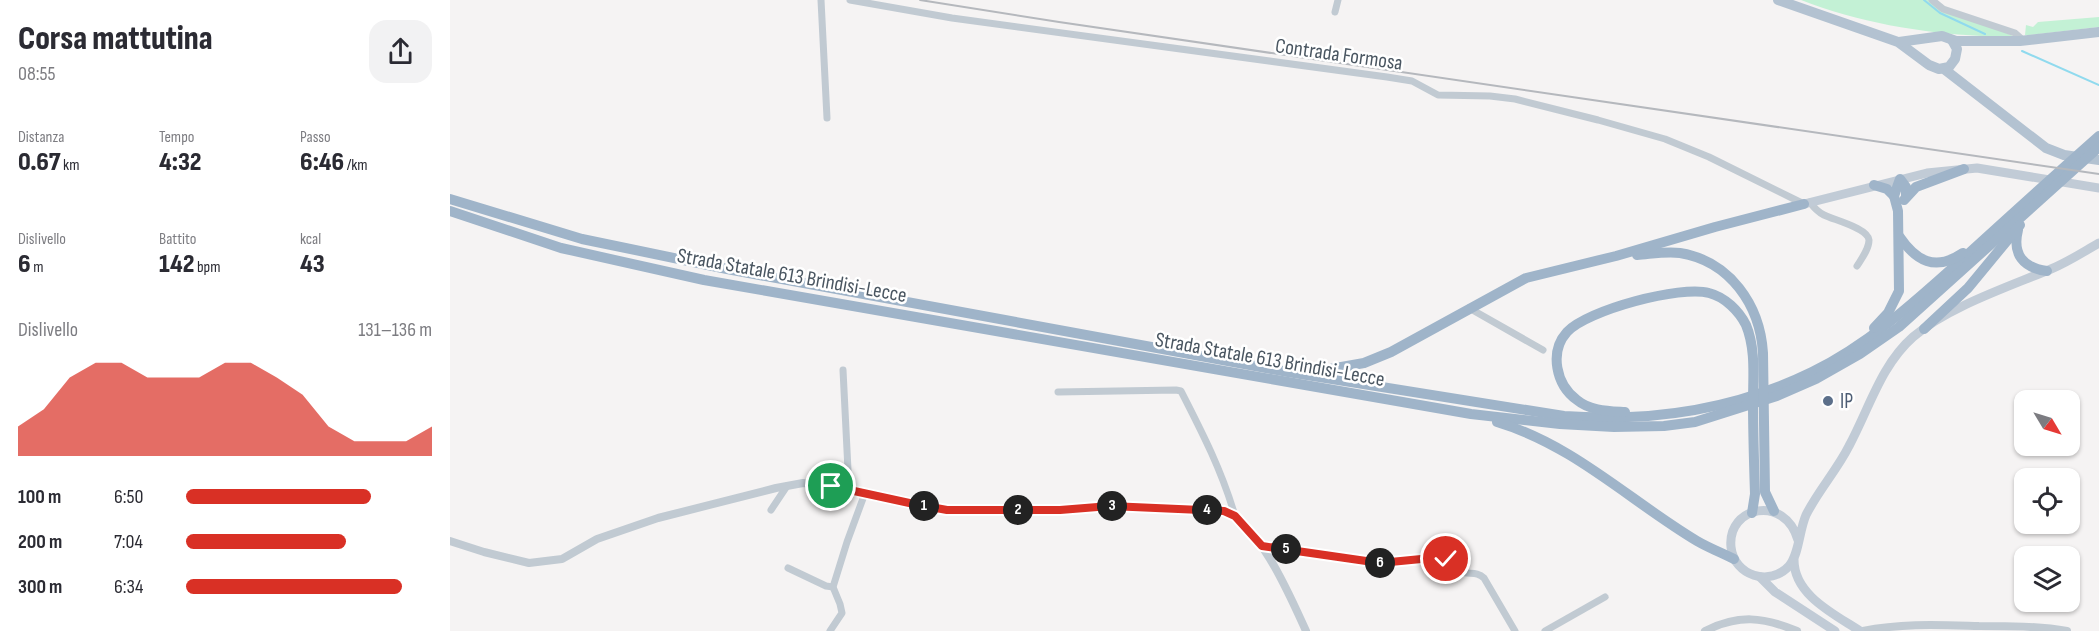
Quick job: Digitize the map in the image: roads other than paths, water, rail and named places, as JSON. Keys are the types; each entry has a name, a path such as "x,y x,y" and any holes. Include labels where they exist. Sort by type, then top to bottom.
{"highway":[{"path":"2047,271 2029,267 2020,257 2016,239 2026,208 2099,136"},
{"path":"2026,208 2099,147"},
{"path":"1898,211 1906,197 1916,187 1964,169"},
{"path":"1900,179 1906,187 1906,197"},
{"path":"1894,196 1900,179"},
{"path":"1850,350 1875,327 1895,303 1899,291 1898,211 1894,196 1887,189 1874,186"},
{"name":"Strada Statale 613 Brindisi-Lecce","path":"450,199 582,239 727,269 1288,372 1564,416 1607,419 1691,412 1764,392 1812,372 1850,350 1893,320 1990,235 2026,208"},
{"path":"1288,372 1330,369 1364,363 1391,352 1526,278 1616,256 1807,203"},
{"name":"Strada Statale 613 Brindisi-Lecce","path":"450,211 561,248 693,278 1471,414 1560,424 1614,427 1664,426 1695,422 1777,396 1816,379 1899,327 2026,208"},
{"path":"1924,329 1968,288 2019,228"},
{"path":"1899,235 1907,248 1917,257 1930,262 1943,262 1956,258 1990,235"},
{"path":"1616,256 1678,252 1692,256 1721,270 1735,283 1752,306 1762,338 1758,368 1759,450 1752,513"},
{"path":"1655,414 1600,411 1577,401 1567,391 1557,370 1558,348 1567,332 1584,318 1608,309 1683,291 1710,293 1730,304 1745,324 1758,368"},
{"path":"1471,414 1543,439 1567,452 1699,542 1734,559"},
{"path":"1759,450 1765,492 1774,512"}],"main road":[{"path":"1778,0 1898,42 1934,67 1944,69 2046,148 2064,155 2099,160"},
{"path":"1898,42 1942,36 1952,40 2024,41 2099,32"},
{"path":"1926,60 1924,56 1926,46 1932,38"},
{"path":"1944,69 1953,63 1957,54 1952,40"},
{"path":"1957,54 1980,41"},
{"path":"1807,203 1928,173 1977,168 2099,188"},
{"path":"1862,631 1839,618 1802,587 1794,572 1794,560 1808,511 1849,446 1884,373 1900,351 1924,329 1953,311 2047,271 2099,243"},
{"path":"1798,540 1790,521 1774,512 1758,511 1742,519 1735,527 1731,537 1731,548 1734,559 1745,571 1760,577 1775,592 1833,630"},
{"path":"1760,577 1779,574 1794,560"}],"street":[{"path":"821,0 827,117"},
{"name":"Contrada Formosa","path":"850,0 952,18 1412,81 1437,95 1515,99 1598,120 1665,139 1709,157 1807,203 1822,214 1859,229 1869,239 1866,251 1857,266"},
{"path":"1335,12 1338,0"},
{"path":"1932,0 1943,9 2015,33 2024,41"},
{"path":"1469,308 1543,350"},
{"path":"843,370 849,490"},
{"path":"1058,392 1181,391 1203,431 1227,489 1235,516"},
{"path":"450,541 529,563 562,559 597,539 658,518 787,486 819,484 947,510 1060,510 1110,506 1224,511 1235,516 1262,546 1306,631"},
{"path":"771,510 787,486"},
{"path":"831,631 842,613 833,587 866,493"},
{"path":"1262,546 1380,563 1442,557 1457,570 1476,572 1484,578 1515,631"},
{"path":"788,568 826,586 833,587"},
{"path":"1545,631 1605,597"},
{"path":"1705,631 1732,620 1756,619 1775,622 1797,631"},
{"path":"1862,631 1924,624 2014,626 2067,631"}],"waterway":[{"path":"1924,0 1940,13 1985,34"},
{"path":"2022,51 2099,85"}],"railway":[{"path":"920,0 2099,174"}],"place":[{"name":"IP","path":"1828,401"}]}
